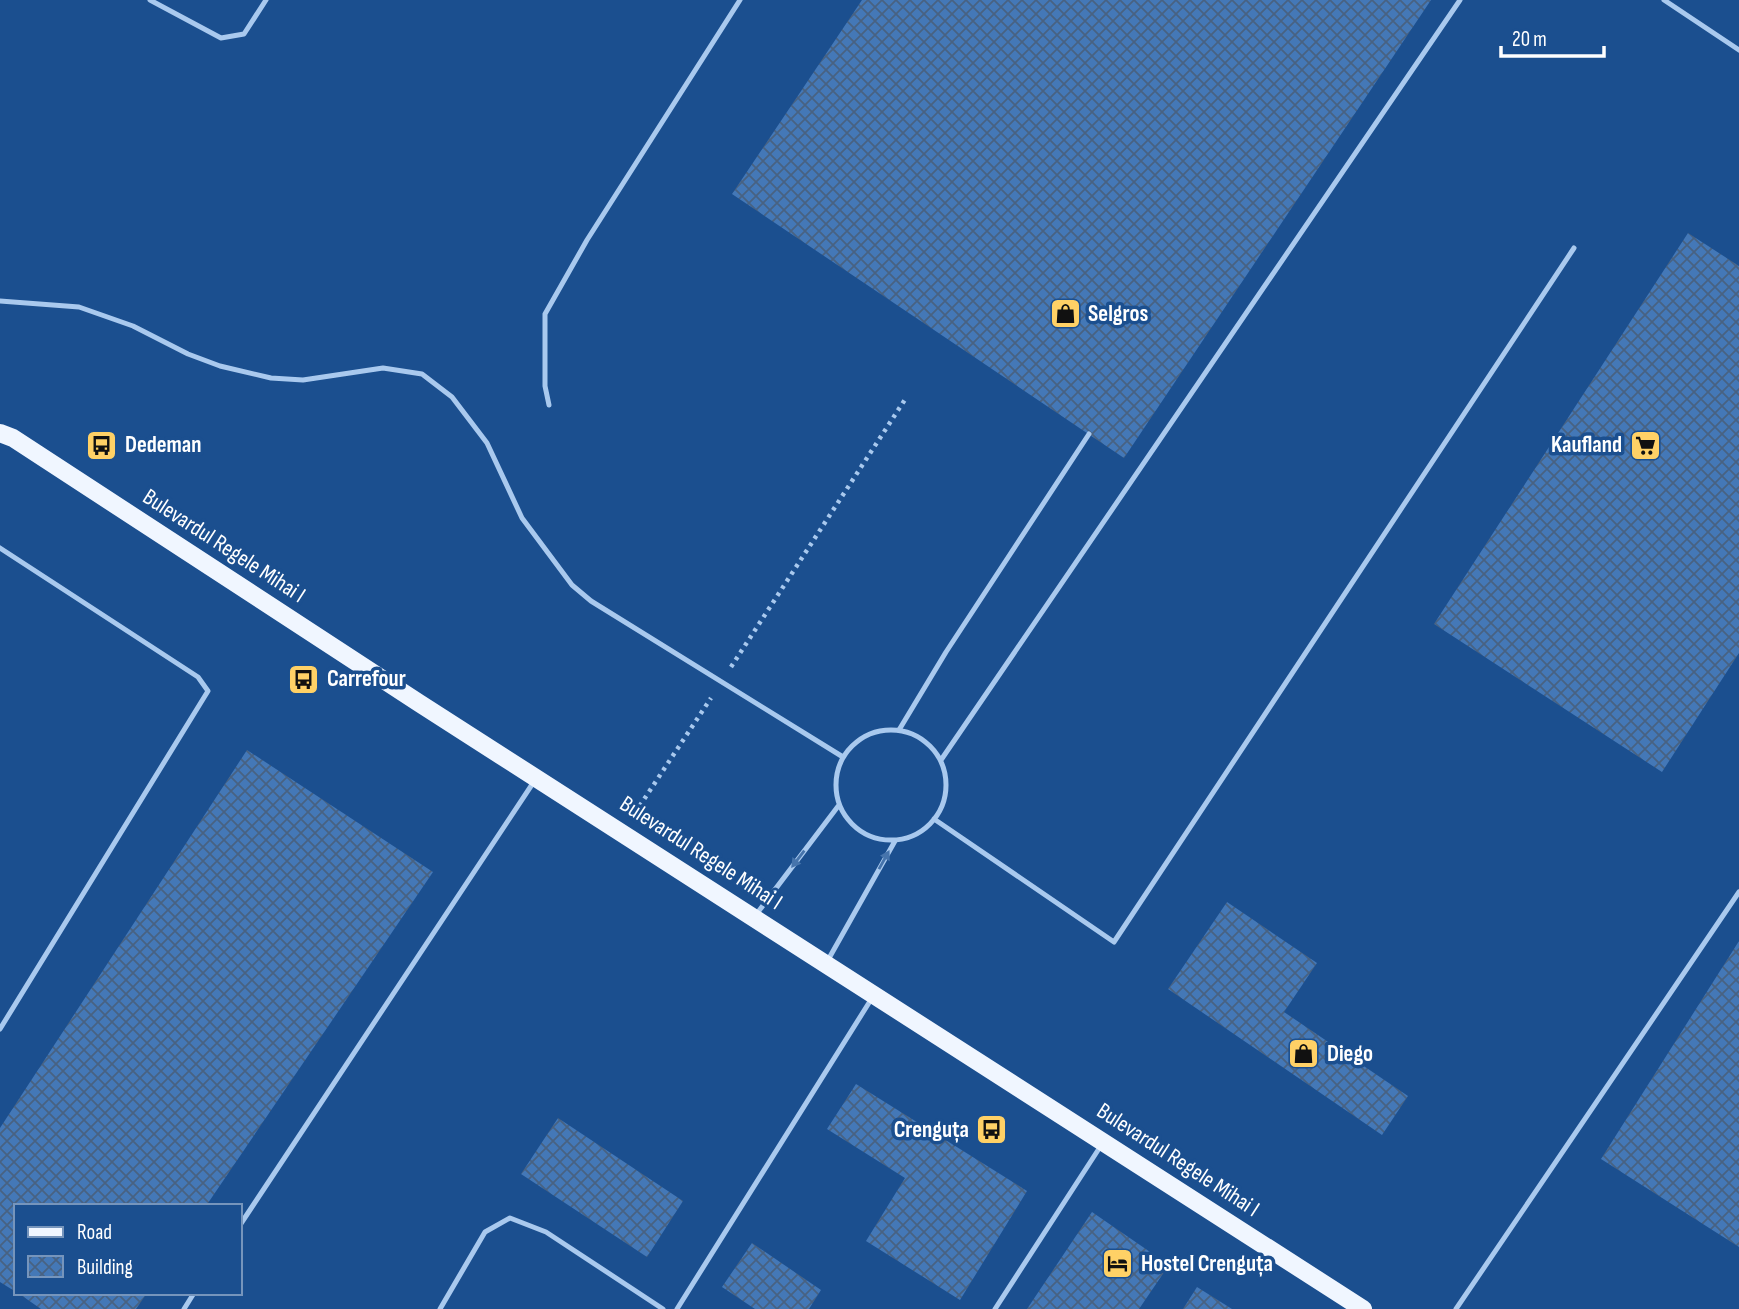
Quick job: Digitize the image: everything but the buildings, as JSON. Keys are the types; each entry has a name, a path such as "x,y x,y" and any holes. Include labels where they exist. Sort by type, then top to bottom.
{"main road":[{"name":"Bulevardul Regele Mihai I","path":"0,424 6,435 1363,1309"}],"lane":[{"path":"150,0 220,38 244,34 266,0"},
{"path":"549,405 545,386 545,314 587,240 740,0"},
{"path":"941,760 1460,0"},
{"path":"1664,0 1739,50"},
{"path":"934,819 1114,942 1574,248"},
{"path":"0,301 79,307 133,326 220,366 271,378 303,380 383,368 422,374 452,397 487,443 522,518 572,584 591,601 843,757"},
{"path":"899,730 946,652 1089,434"},
{"path":"0,548 198,677 208,691 0,1029"},
{"path":"899,730 924,740 941,760 947,786 940,813 921,832 895,841 871,837 852,824 839,804 836,780 843,757 867,735 899,730"},
{"path":"242,1222 536,777"},
{"path":"755,916 839,804"},
{"path":"826,963 895,841"},
{"path":"1456,1309 1739,892"},
{"path":"677,1309 874,994"},
{"path":"995,1309 1104,1141"},
{"path":"440,1309 485,1232 510,1218 547,1232 663,1309"}],"path":[{"path":"622,831 906,398"}],"place":[{"name":"Selgros","path":"1065,314"},
{"name":"Dedeman","path":"102,445"},
{"name":"Kaufland","path":"1645,445"},
{"name":"Carrefour","path":"304,679"},
{"name":"Diego","path":"1304,1054"},
{"name":"Crenguța","path":"992,1130"},
{"name":"Hostel Crenguța","path":"1118,1264"}]}
